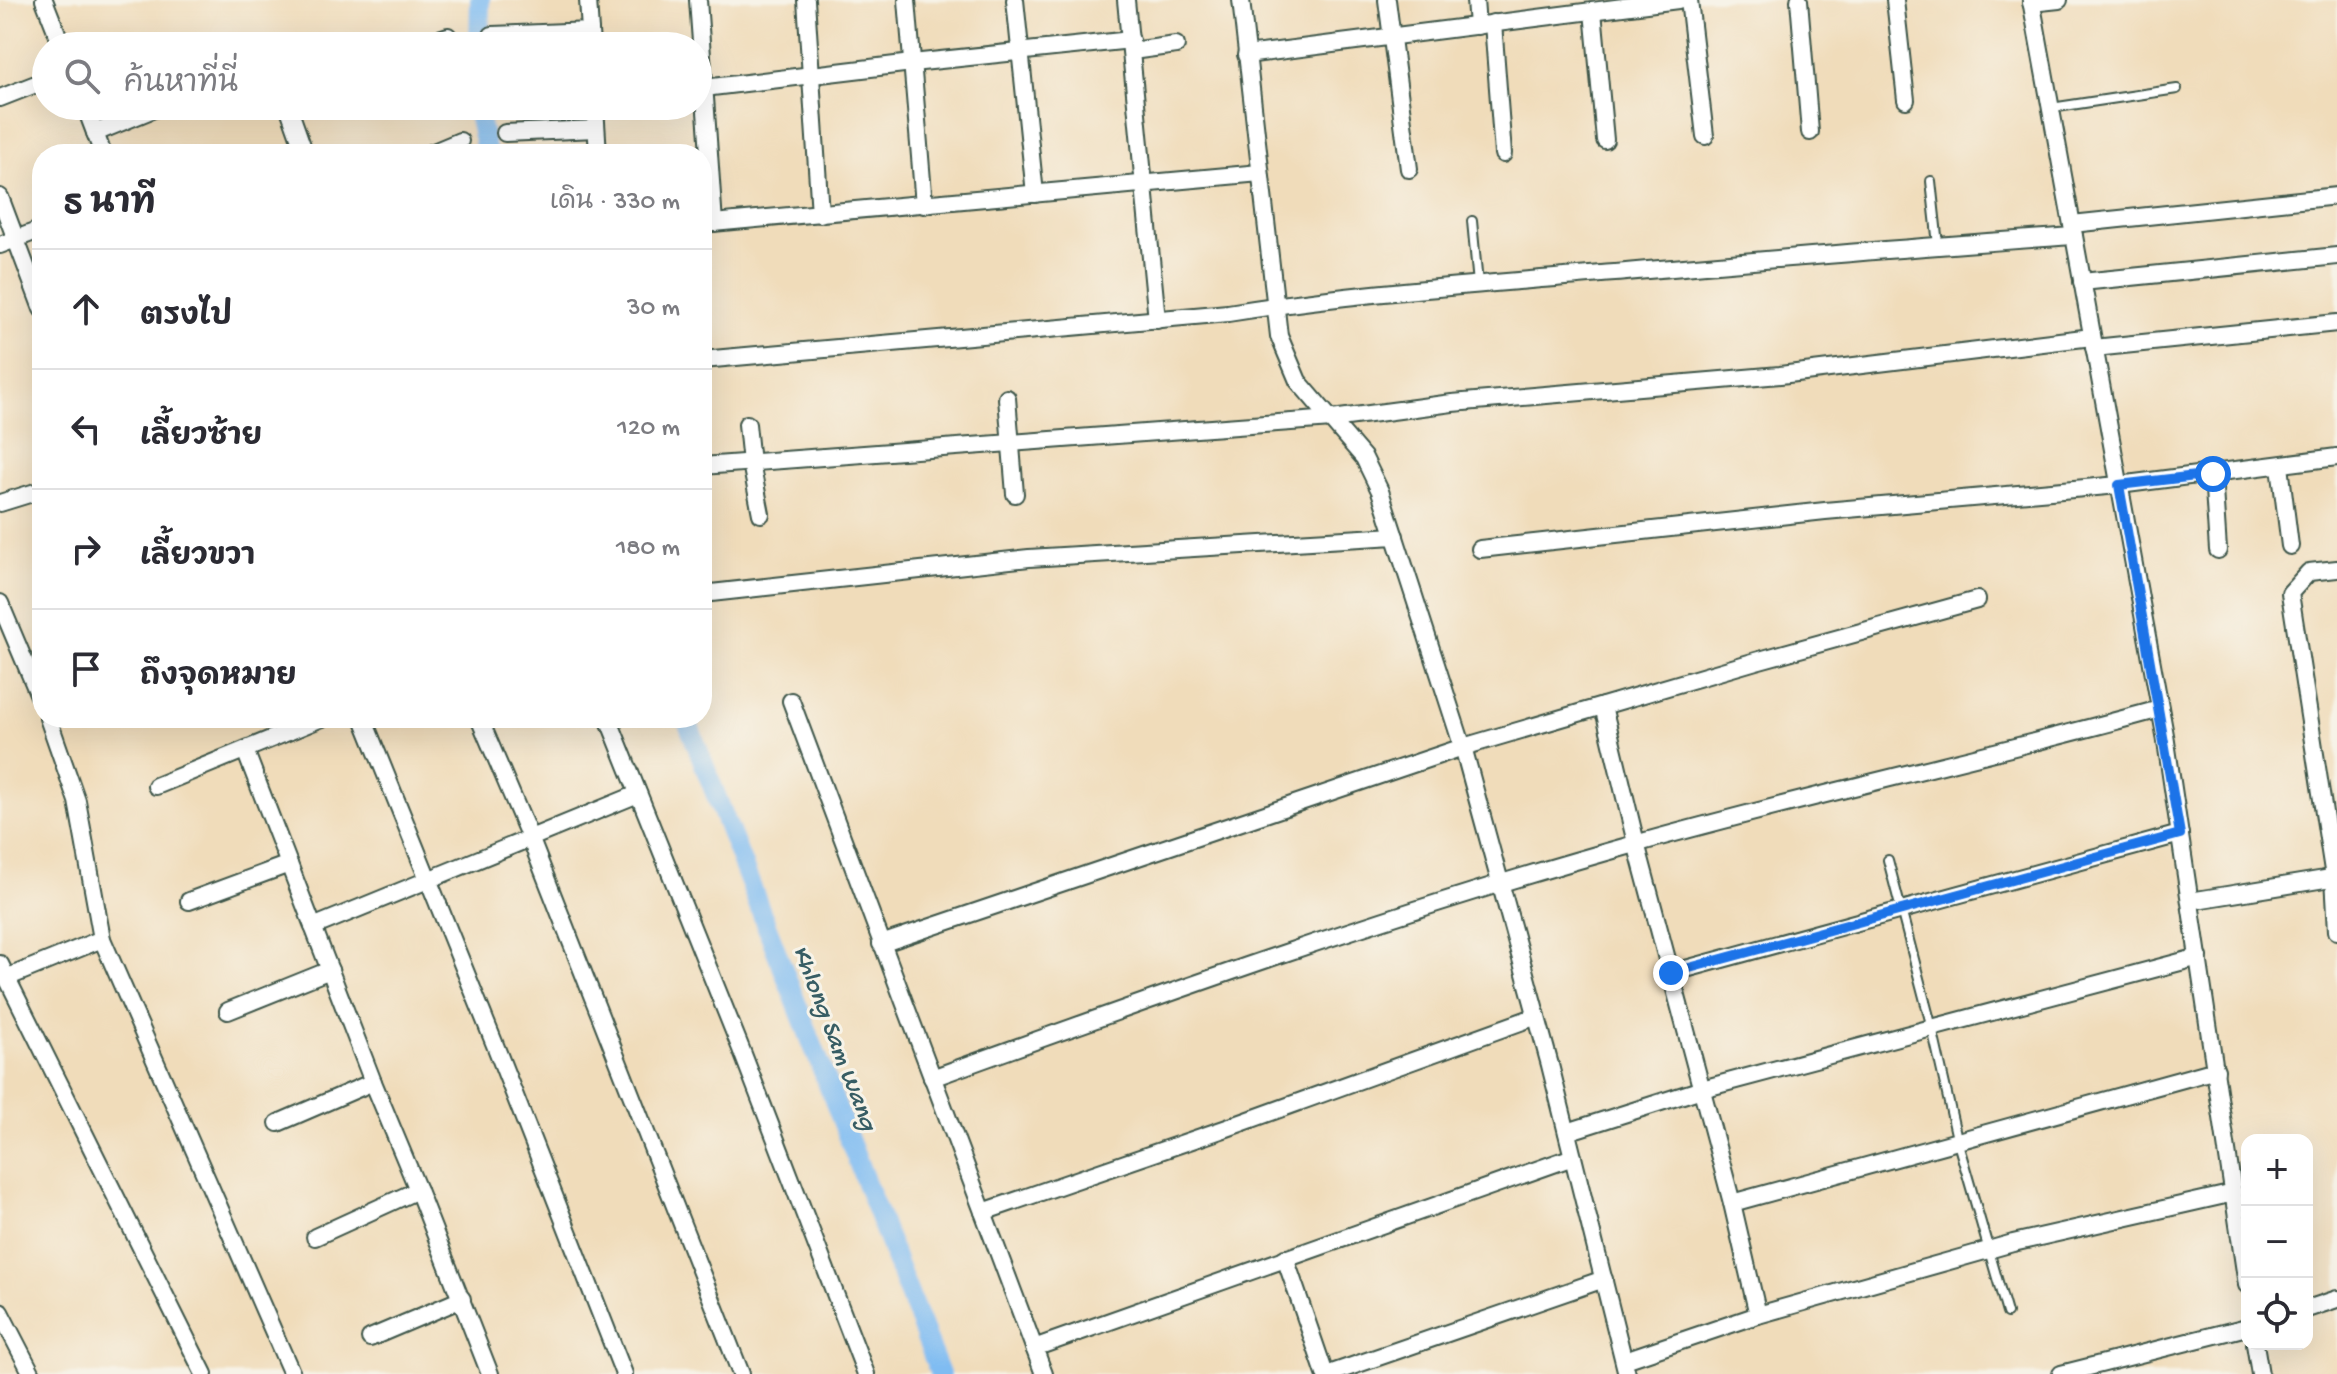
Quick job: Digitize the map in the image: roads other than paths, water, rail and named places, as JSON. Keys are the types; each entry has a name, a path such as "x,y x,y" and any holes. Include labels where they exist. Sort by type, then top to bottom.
{"street":[{"path":"44,0 57,32"},
{"path":"588,0 591,32"},
{"path":"698,0 700,32"},
{"path":"806,0 820,214"},
{"path":"907,0 924,205"},
{"path":"1015,0 1035,194"},
{"path":"1126,0 1157,320"},
{"path":"1241,0 1279,336 1298,381 1364,458 1380,491 1463,747 1537,1016 1626,1367 1758,1315 1989,1250 2234,1193"},
{"path":"1387,0 1409,169"},
{"path":"1475,0 1485,24 1503,154"},
{"path":"1689,0 1705,136"},
{"path":"1799,0 1810,132"},
{"path":"1895,0 1906,100"},
{"path":"2059,0 2031,1 2160,709 2246,1278"},
{"path":"1246,55 1485,24 1588,7 1670,1"},
{"path":"1588,7 1605,140"},
{"path":"712,87 1020,53 1176,45"},
{"path":"0,98 32,85"},
{"path":"90,120 99,144"},
{"path":"95,133 127,120"},
{"path":"293,120 301,144"},
{"path":"596,120 597,144"},
{"path":"705,120 706,144"},
{"path":"505,133 596,129"},
{"path":"453,144 460,141"},
{"path":"712,223 1260,173"},
{"path":"712,359 1157,320 1478,284 1938,245 2337,196"},
{"path":"0,197 8,242 32,289"},
{"path":"8,242 32,233"},
{"path":"2082,282 2337,256"},
{"path":"712,465 1332,419 1452,403 1780,375 2093,342 2337,323"},
{"path":"1007,398 1015,494"},
{"path":"747,424 761,514"},
{"path":"1480,549 1825,511 2119,485 2337,457"},
{"path":"2280,466 2290,546"},
{"path":"2213,474 2218,550"},
{"path":"0,503 32,493"},
{"path":"712,593 1029,558 1395,536"},
{"path":"2337,569 2309,572 2290,593 2335,877 2337,931"},
{"path":"881,944 1463,747 1977,600"},
{"path":"0,603 32,671"},
{"path":"791,701 1044,1374"},
{"path":"1603,706 1636,843 1732,1203 1758,1315"},
{"path":"932,1078 1260,960 1500,883 1636,843 2011,750 2160,709"},
{"path":"51,728 77,801 102,939 292,1374"},
{"path":"156,786 298,728"},
{"path":"367,728 624,1374"},
{"path":"483,728 531,840 741,1374"},
{"path":"612,728 741,1049 866,1374"},
{"path":"245,750 490,1374"},
{"path":"313,927 638,794"},
{"path":"1671,973 2180,834"},
{"path":"189,901 289,864"},
{"path":"2190,901 2335,877"},
{"path":"102,939 3,971 204,1374"},
{"path":"1567,1132 1702,1089 2199,957"},
{"path":"228,1011 330,970"},
{"path":"983,1212 1537,1016"},
{"path":"1732,1203 2216,1070"},
{"path":"278,1123 373,1082"},
{"path":"1034,1348 1573,1157"},
{"path":"315,1237 418,1190"},
{"path":"1285,1258 1327,1374 1604,1279"},
{"path":"370,1338 462,1299"},
{"path":"2313,1307 2337,1299"},
{"path":"0,1312 32,1374"},
{"path":"2061,1374 2115,1367 2241,1329"},
{"path":"2256,1350 2260,1374"}],"lane":[{"path":"2051,108 2177,89"},
{"path":"1931,181 1938,245"},
{"path":"1472,221 1478,284"},
{"path":"1888,860 1958,1143 2007,1313"}],"waterway":[{"name":"Khlong Sam Wang","path":"479,32 480,0"},
{"name":"Khlong Sam Wang","path":"479,120 485,144"},
{"name":"Khlong Sam Wang","path":"690,728 940,1374"}]}
